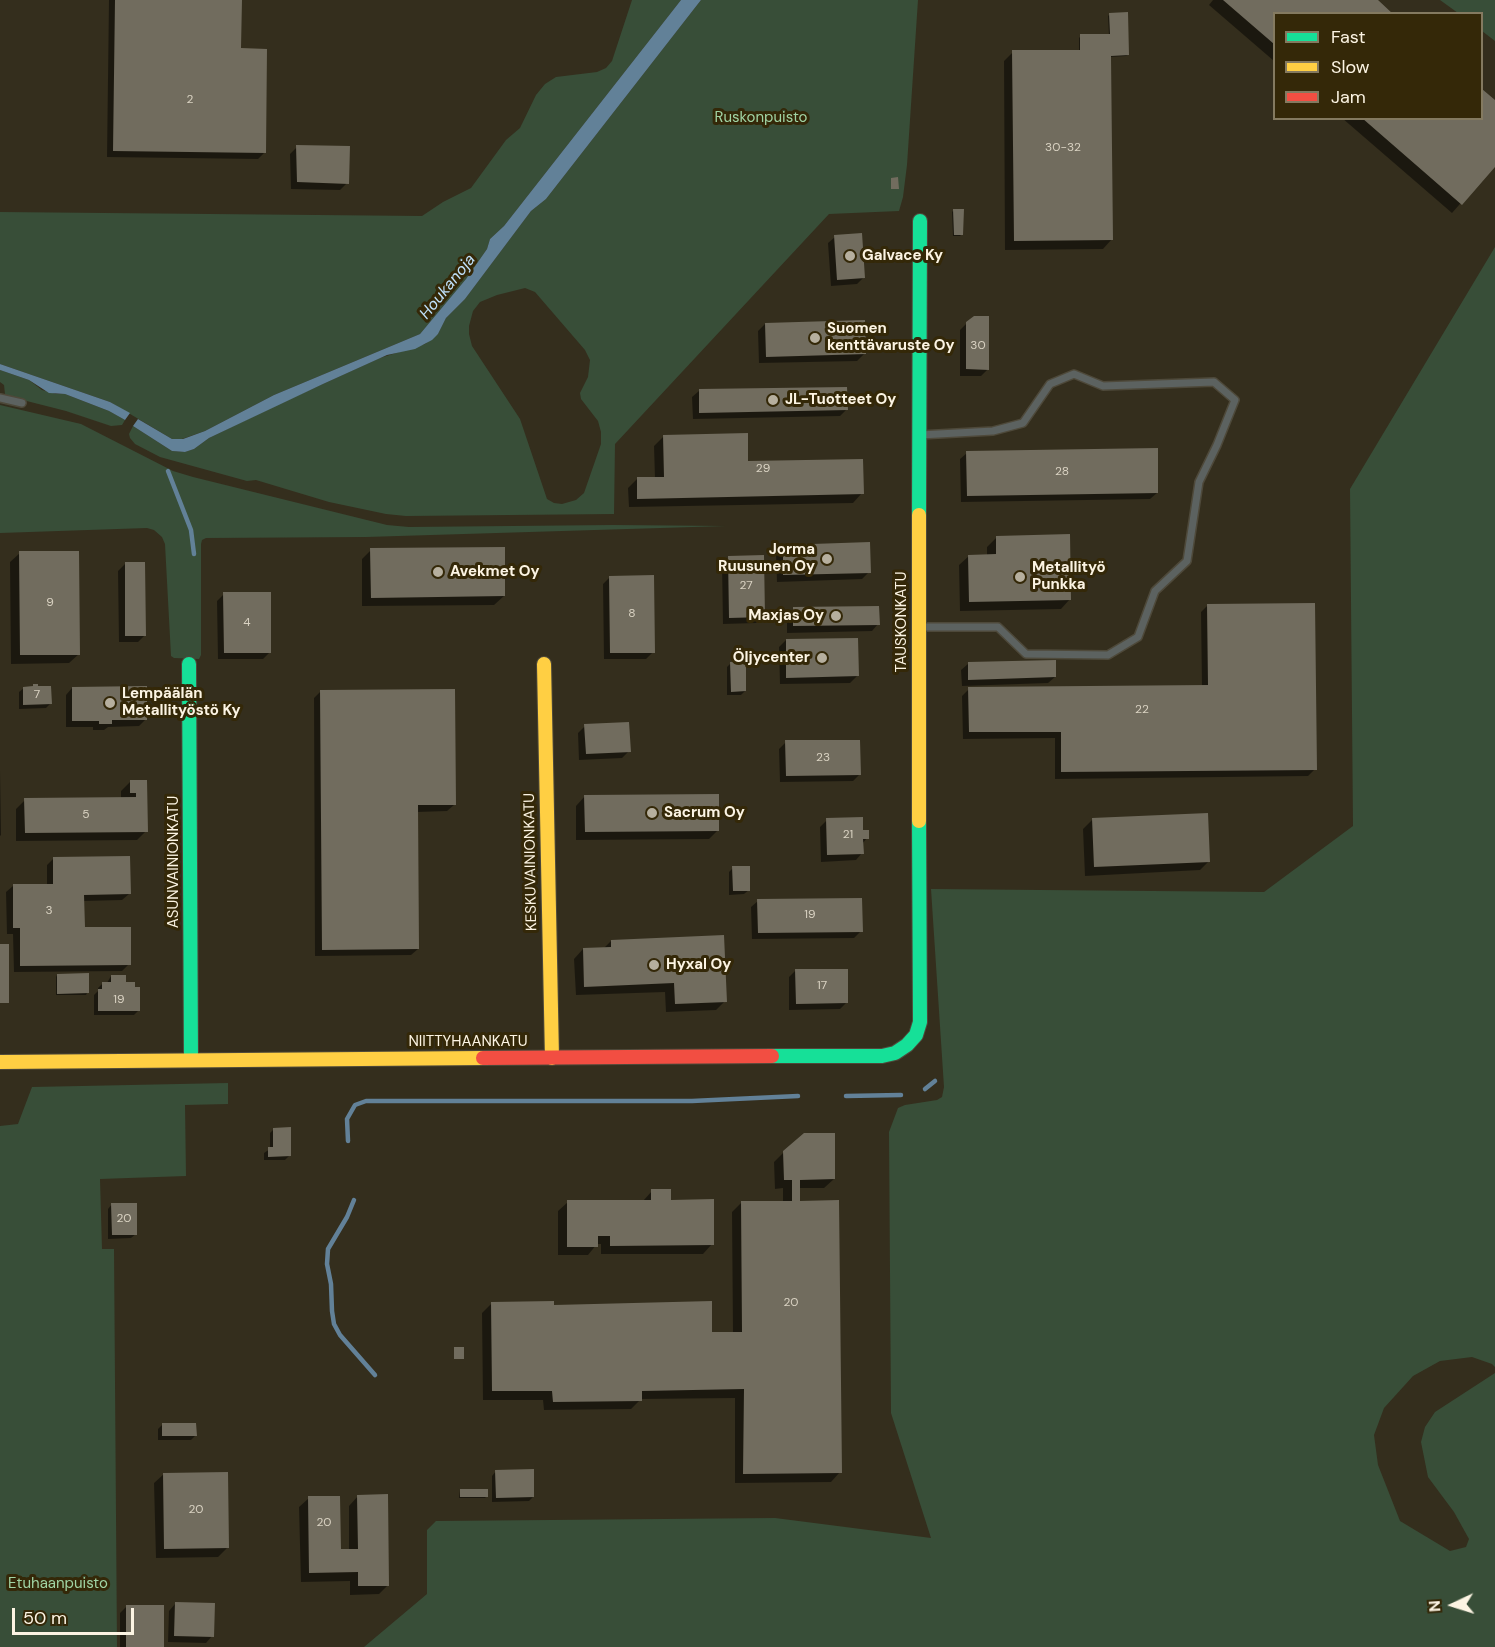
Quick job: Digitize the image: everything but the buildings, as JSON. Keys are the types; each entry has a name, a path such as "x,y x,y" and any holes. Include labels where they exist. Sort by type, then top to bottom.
{"street":[{"name":"TAUSKONKATU","path":"920,221 918,627 920,1022"},
{"name":"ASUNVAINIONKATU","path":"189,664 190,1059"},
{"name":"KESKUVAINIONKATU","path":"544,664 552,1058"},
{"name":"NIITTYHAANKATU","path":"0,1062 882,1056 895,1053 907,1045 916,1035 920,1022"}],"lane":[{"path":"918,627 998,627 1026,654 1108,655 1138,637 1155,591 1187,561 1199,482 1235,400 1214,382 1103,386 1074,374 1050,384 1023,423 993,431 919,435"},
{"path":"0,398 22,403"}],"green space":[{"path":"632,0 681,0 504,226 490,239 487,249 466,279 420,334 274,395 205,431 179,440 172,439 110,402 0,364 0,212 422,216 471,188 506,140 520,128 536,95 545,84 556,77 597,72 606,68 612,61"},
{"name":"Ruskonpuisto","path":"701,0 918,0 907,165 899,211 829,214 615,444 614,514 406,516 386,514 329,502 256,480 247,481 160,457 135,444 130,438 129,434 133,426 172,451 185,452 279,404 380,358 425,344 438,334 446,318 465,299 531,211 546,199","holes":["525,288 535,292 585,350 590,360 588,377 580,393 581,399 598,421 601,432 601,444 584,493 576,500 562,504 547,499 520,419 472,346 469,334 473,311 480,302"]},
{"path":"1440,0 1495,0 1495,41 1483,32 1483,12 1457,12"},
{"path":"1495,247 1495,1367 1472,1357 1440,1361 1413,1376 1384,1408 1374,1435 1378,1465 1400,1521 1450,1551 1466,1547 1469,1539 1454,1512 1428,1477 1421,1442 1425,1427 1435,1412 1495,1373 1495,1647 364,1647 427,1594 427,1530 436,1521 775,1518 931,1538 891,1413 889,1132 898,1108 937,1100 942,1097 944,1087 931,889 1264,892 1353,826 1350,489"},
{"path":"0,370 29,380 42,390 65,394 109,411 125,420 122,425 111,426 66,411 7,396 4,385 0,382"},
{"path":"0,405 81,424 173,471 387,525 409,527 726,526 366,537 206,538 201,544 201,655 199,659 174,658 171,656 165,544 162,537 154,530 147,528 0,533"},
{"name":"Etuhaanpuisto","path":"228,1083 228,1104 185,1105 186,1176 100,1179 102,1249 114,1249 117,1647 0,1647 0,1126 18,1124 32,1087"}],"water":[{"path":"681,0 701,0 546,199 531,211 465,299 446,318 438,334 432,340 415,349 387,355 323,384 209,438 194,449 185,452 172,451 133,426 138,419 172,439 183,439 205,431 274,395 420,334 466,279 487,249 490,239 504,226"},
{"path":"0,364 110,402 130,413 125,420 109,411 65,394 49,393 29,380 0,370"}],"waterway":[{"path":"168,471 191,530 194,554"},
{"path":"925,1089 935,1081"},
{"path":"846,1096 901,1095"},
{"path":"348,1141 347,1119 355,1105 366,1101 692,1101 798,1096"},
{"path":"354,1200 328,1249 327,1264 331,1284 332,1311 334,1324 340,1335 375,1375"}],"traffic: fast":[{"path":"919,515 920,221"},
{"path":"189,664 191,1059"},
{"path":"772,1056 882,1056 895,1053 916,1035 920,1022 919,821"}],"traffic: slow":[{"path":"919,515 919,821"},
{"path":"544,664 552,1058"},
{"path":"0,1062 483,1058"}],"traffic: jam":[{"path":"483,1058 772,1056"}],"place":[{"name":"Galvace Ky","path":"850,256"},
{"name":"Suomen kenttävaruste Oy","path":"815,338"},
{"name":"JL-Tuotteet Oy","path":"773,400"},
{"name":"Jorma Ruusunen Oy","path":"827,559"},
{"name":"Avekmet Oy","path":"438,572"},
{"name":"Metallityö Punkka","path":"1020,577"},
{"name":"Maxjas Oy","path":"836,616"},
{"name":"Öljycenter","path":"822,658"},
{"name":"Lempäälän Metallityöstö Ky","path":"110,703"},
{"name":"Sacrum Oy","path":"652,813"},
{"name":"Hyxal Oy","path":"654,965"}],"water label":[{"name":"Houkanoja","path":"448,287"}]}
